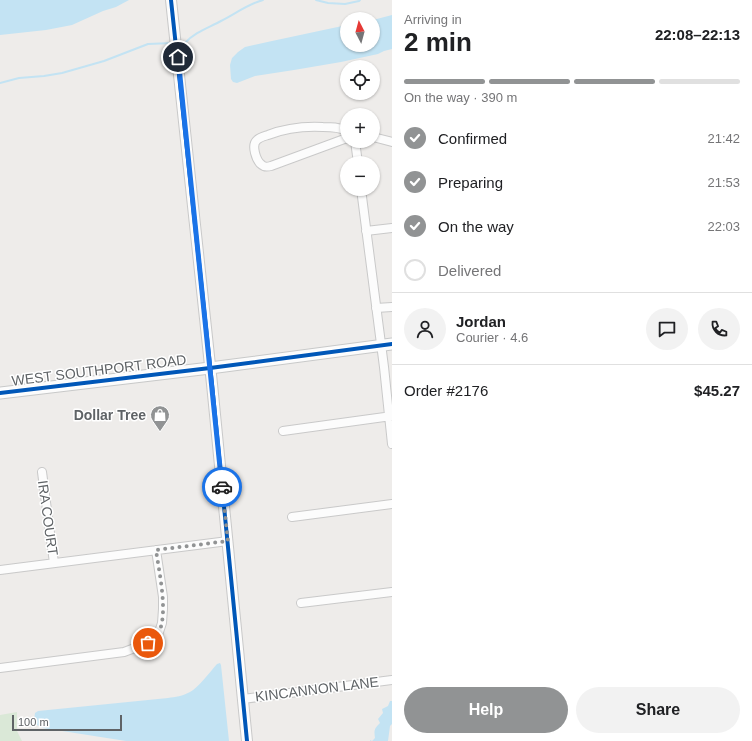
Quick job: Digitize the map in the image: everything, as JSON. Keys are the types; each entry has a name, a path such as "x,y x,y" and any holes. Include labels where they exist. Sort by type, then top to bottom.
{"main road":[{"name":"WEST SOUTHPORT ROAD","path":"0,393 387,345"}],"street":[{"path":"172,0 228,541 247,741"},
{"path":"340,129 306,126 282,130 260,138 255,142 254,148 258,161 261,165 266,167 340,141"},
{"path":"380,139 392,142"},
{"path":"362,196 376,308 387,345 392,444"},
{"path":"366,231 392,228"},
{"path":"376,308 392,306"},
{"path":"283,431 391,416"},
{"name":"IRA COURT","path":"42,472 54,563"},
{"path":"292,517 392,504"},
{"path":"0,570 228,541"},
{"path":"0,668 124,652 148,643 158,635 162,623 163,597 156,550"},
{"path":"301,603 392,592"},
{"name":"KINCANNON LANE","path":"243,699 392,680"}],"green space":[{"path":"17,712 17,731 22,741 0,741 0,715"}],"water":[{"path":"0,0 129,0 72,25 46,30 0,35"},
{"path":"392,15 392,49 378,54 350,60 340,60 340,62 255,76 237,83 233,82 231,79 230,65 232,58 245,47 340,27 340,52 380,52 380,18"},
{"path":"220,663 229,741 126,741 43,728 35,724 35,713 38,711 179,696 190,692 197,687 217,664"},
{"path":"390,701 392,701 392,724 390,726 388,741 372,741 375,738 376,728 380,723 378,719 383,713 382,709 388,706"}],"waterway":[{"path":"178,43 185,43 202,30 263,0"},
{"path":"316,0 328,3 345,4 360,0"},
{"path":"0,83 19,78 62,73 104,61 148,44 172,43"}],"cycle path":[{"path":"171,0 212,384 247,741"},
{"path":"0,393 210,368 392,344"}],"way so far":[{"path":"148,643 158,635 162,623 163,597 156,550 228,541 222,487"}],"place":[{"name":"Dollar Tree","path":"160,432"}],"route":[{"path":"178,57 222,487"}]}
